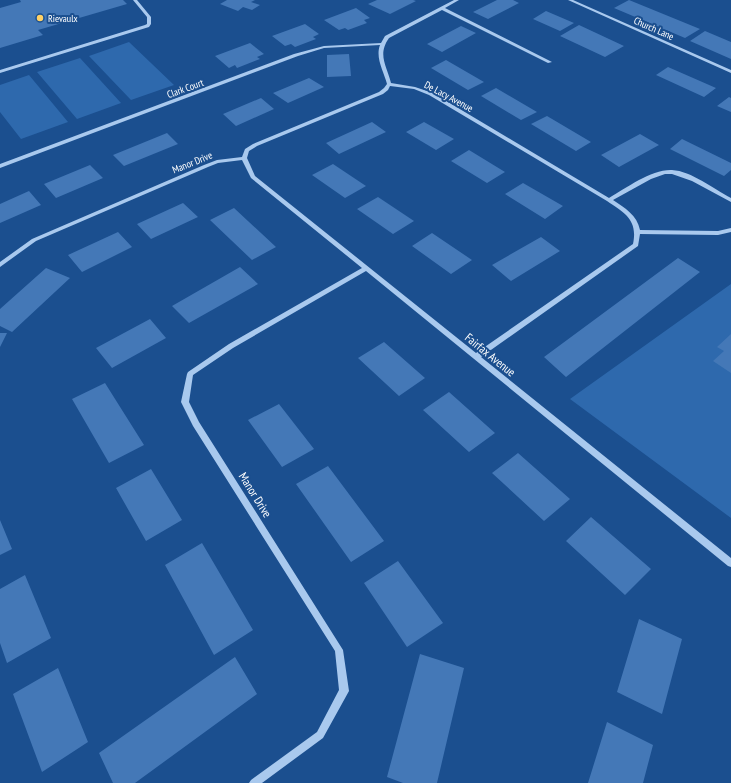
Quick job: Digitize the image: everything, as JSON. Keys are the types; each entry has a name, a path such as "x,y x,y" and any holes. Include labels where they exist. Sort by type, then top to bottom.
{"street":[{"path":"0,72 146,26 149,24 149,17 135,0"},
{"path":"244,158 247,150 255,145 381,93 389,84 379,54 381,44 387,37 457,0"},
{"name":"Church Lane","path":"570,0 731,72"},
{"path":"442,8 550,62"},
{"name":"Clark Court","path":"0,166 296,55 324,47 381,44"},
{"name":"De Lacy Avenue","path":"389,84 415,88 431,94 609,200 626,211 637,223 637,232"},
{"name":"Manor Drive","path":"0,265 34,240 54,231 206,166 217,162 244,158"},
{"name":"Fairfax Avenue","path":"244,158 253,177 365,269 731,563"},
{"path":"609,200 660,173 672,172 683,175 731,200"},
{"path":"476,357 636,245 637,232 718,233 731,230"},
{"name":"Manor Drive","path":"254,783 320,735 344,691 340,650 196,424 185,402 190,374 231,346 365,269"}],"shaded area":[{"path":"129,42 174,85 131,100 89,56"},
{"path":"80,58 121,103 77,119 37,72"},
{"path":"29,75 68,122 21,139 0,112 0,85"},
{"path":"731,284 731,518 570,399"}],"building":[{"name":"Rievaulx","path":"20,0 123,0 127,4 38,30 43,35 0,48 0,8 21,2"},
{"path":"227,0 255,0 251,2 260,5 252,10 243,7 238,11 220,4"},
{"path":"377,0 416,1 390,14 368,4"},
{"path":"497,0 513,0 519,3 488,19 473,12"},
{"path":"629,0 700,29 685,38 614,8"},
{"path":"356,8 370,18 364,20 367,23 348,30 345,28 339,30 324,20"},
{"path":"546,11 574,23 560,31 533,19"},
{"path":"305,24 319,34 313,37 316,39 295,47 291,44 285,46 272,36"},
{"path":"579,25 624,46 605,57 560,36"},
{"path":"461,26 476,33 442,52 427,44"},
{"path":"705,31 731,42 731,59 690,41"},
{"path":"250,43 264,54 257,57 260,59 237,68 235,65 229,68 215,56"},
{"path":"349,54 351,76 327,77 327,55"},
{"path":"446,60 484,82 468,90 431,68"},
{"path":"668,67 716,88 704,97 656,75"},
{"path":"309,78 324,87 288,103 273,93"},
{"path":"496,88 537,112 521,120 481,96"},
{"path":"729,97 731,98 731,112 717,106"},
{"path":"261,98 274,109 236,126 223,114"},
{"path":"547,116 591,142 576,151 531,124"},
{"path":"372,122 386,132 339,154 326,143"},
{"path":"424,122 454,139 436,150 406,132"},
{"path":"167,133 178,144 124,166 113,155"},
{"path":"640,134 659,145 619,167 601,155"},
{"path":"682,139 731,163 731,170 724,176 670,149"},
{"path":"469,150 505,172 487,183 451,161"},
{"path":"333,164 366,186 345,198 312,175"},
{"path":"90,165 103,178 56,198 44,184"},
{"path":"523,183 563,206 545,219 505,194"},
{"path":"29,191 41,205 0,223 0,204"},
{"path":"378,197 414,221 393,234 357,209"},
{"path":"183,203 198,217 151,239 137,224"},
{"path":"234,208 276,247 252,260 210,220"},
{"path":"118,232 132,247 82,272 68,255"},
{"path":"432,233 472,260 451,274 412,246"},
{"path":"541,237 560,251 511,281 492,265"},
{"path":"678,258 700,272 566,377 544,357"},
{"path":"240,267 258,284 189,323 172,306"},
{"path":"46,268 70,278 12,332 0,326 0,309"},
{"path":"150,319 166,338 112,368 96,348"},
{"path":"0,333 7,333 0,347"},
{"path":"731,334 731,373 713,361 724,351 717,347"},
{"path":"384,342 425,378 399,396 358,358"},
{"path":"105,383 144,445 109,463 72,399"},
{"path":"449,392 495,433 469,452 423,410"},
{"path":"279,404 314,449 282,467 248,420"},
{"path":"518,453 570,499 544,521 492,473"},
{"path":"328,466 384,541 351,562 296,484"},
{"path":"151,469 182,520 146,541 116,488"},
{"path":"591,517 651,569 625,595 566,541"},
{"path":"0,520 12,549 0,555"},
{"path":"202,543 253,630 214,655 165,565"},
{"path":"398,561 443,623 407,647 364,583"},
{"path":"25,575 51,638 7,663 0,643 0,589"},
{"path":"639,619 682,639 662,714 617,692"},
{"path":"420,654 464,668 437,783 403,783 387,777"},
{"path":"235,657 257,694 135,783 113,783 99,753"},
{"path":"58,668 88,742 42,772 13,694"},
{"path":"607,722 653,745 643,783 588,783"}],"place":[{"name":"Rievaulx","path":"40,18"}]}
